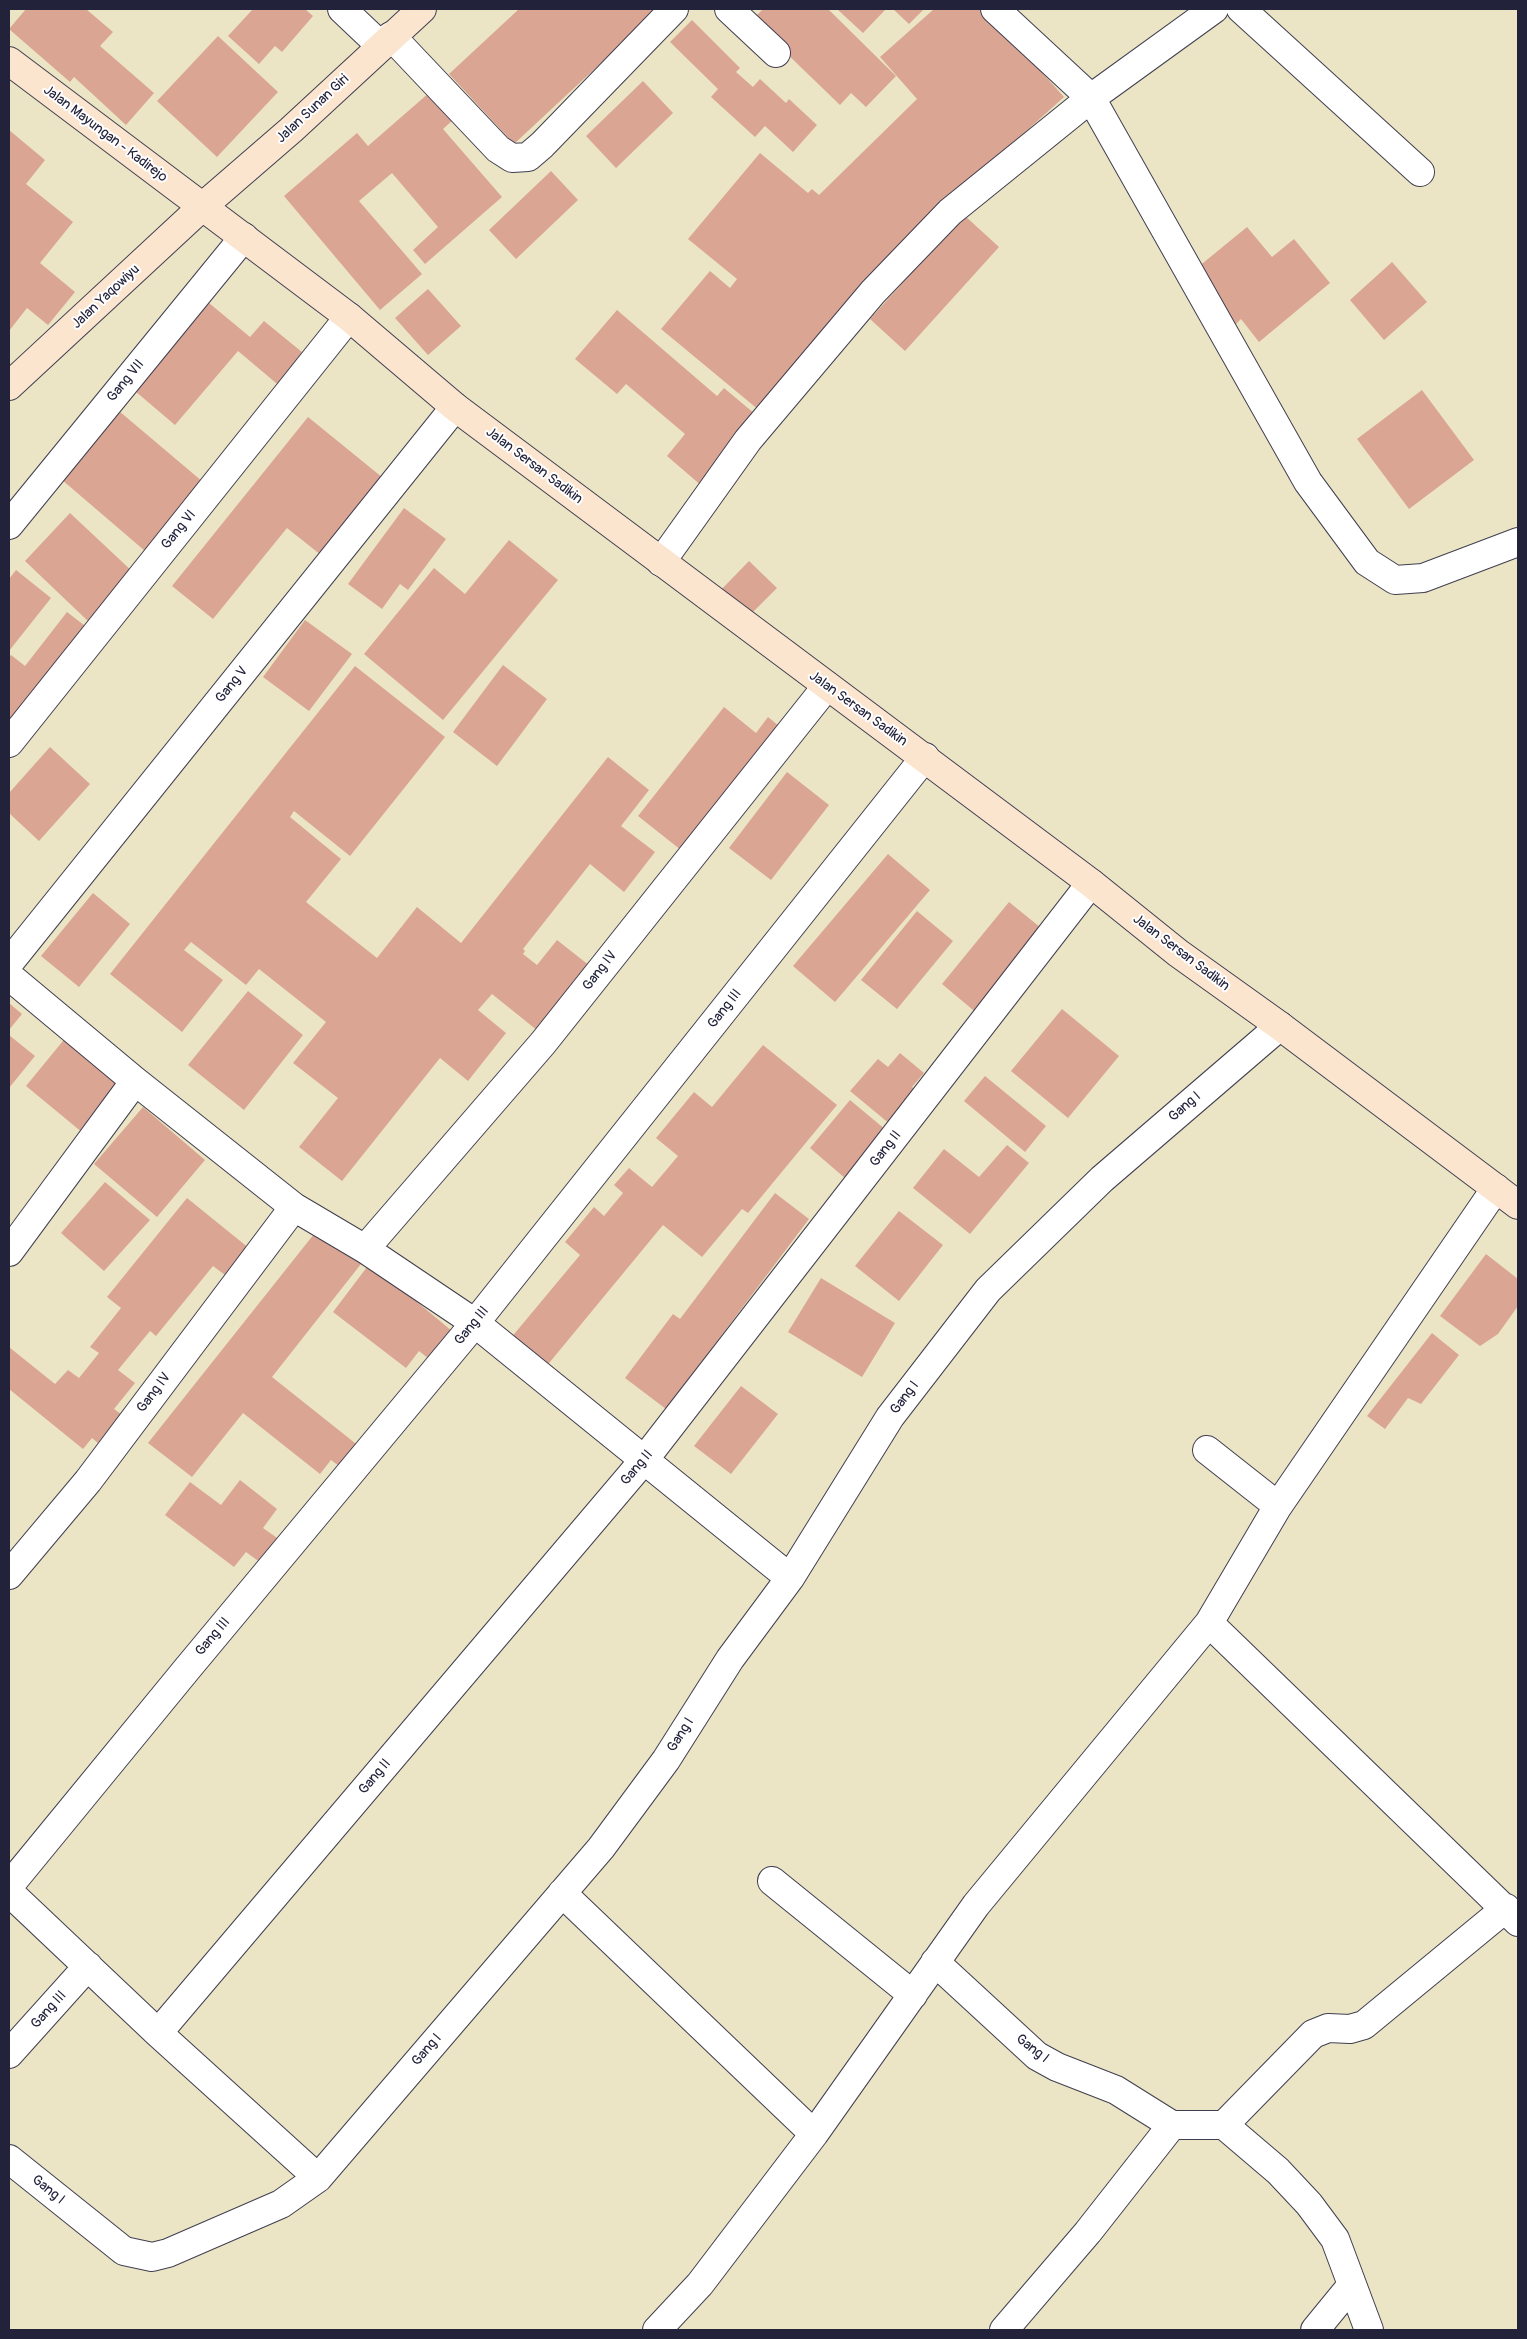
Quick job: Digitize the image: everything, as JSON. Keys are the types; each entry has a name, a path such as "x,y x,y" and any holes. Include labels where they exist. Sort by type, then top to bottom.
{"main road":[{"name":"Jalan Sunan Giri","path":"202,207 291,130 422,9"},
{"name":"Jalan Mayungan - Kadirejo","path":"9,61 202,207"},
{"name":"Jalan Sersan Sadikin","path":"202,207 349,317 455,407 1092,883 1178,953 1280,1026 1518,1205"},
{"name":"Jalan Yaqowiyu","path":"9,386 202,207"}],"street":[{"path":"342,9 386,41 498,149 512,158 528,157 542,145 674,9"},
{"path":"730,9 776,53"},
{"path":"995,9 1091,98 1308,482 1367,562 1395,580 1422,578 1518,542"},
{"path":"660,562 748,440 873,292 950,212 1091,98 1214,9"},
{"path":"1240,9 1420,172"},
{"name":"Gang VII","path":"9,525 244,237"},
{"name":"Gang VI","path":"9,743 349,317"},
{"name":"Gang V","path":"9,963 455,407"},
{"name":"Gang IV","path":"365,1249 543,1042 827,686"},
{"name":"Gang III","path":"9,1886 475,1323 925,758"},
{"name":"Gang II","path":"158,2033 644,1460 1092,883"},
{"path":"9,976 134,1081 294,1208 365,1249 475,1323 790,1578"},
{"name":"Gang I","path":"9,2159 124,2251 152,2257 168,2253 281,2204 318,2178 602,1848 666,1760 730,1659 790,1578 890,1418 988,1290 1102,1179 1280,1026"},
{"path":"9,1252 134,1081"},
{"path":"657,2330 700,2284 814,2134 976,1905 1209,1623 1278,1506 1496,1188"},
{"name":"Gang IV","path":"9,1575 88,1481 294,1208"},
{"path":"1207,1450 1278,1506"},
{"path":"1209,1623 1512,1915 1364,2025 1350,2029 1328,2028 1313,2034 1224,2125"},
{"path":"772,1881 913,1995"},
{"path":"9,1892 158,2033 318,2178"},
{"path":"562,1893 814,2134"},
{"name":"Gang I","path":"935,1962 1037,2056 1057,2067 1116,2090 1172,2125"},
{"name":"Gang III","path":"9,2054 88,1966"},
{"path":"1004,2330 1088,2232 1172,2125 1224,2125 1278,2171 1309,2204 1335,2239 1369,2330"},
{"path":"1315,2330 1351,2286"}],"building":[{"path":"26,9 86,9 113,32 100,46 154,93 126,125 74,77 70,82 9,29"},
{"path":"253,9 305,9 313,16 282,52 275,46 259,64 228,36"},
{"path":"519,9 659,9 514,144 449,74"},
{"path":"763,9 828,9 896,76 866,107 851,93 840,105 752,20"},
{"path":"837,9 886,9 863,33"},
{"path":"893,9 924,9 909,24"},
{"path":"934,9 985,9 1064,97 982,171 760,411 661,329 710,271 730,288 737,279 688,239 760,153 808,193 812,189 819,195 917,99 880,57"},
{"path":"692,20 740,68 736,72 753,87 760,79 786,103 789,99 817,125 793,152 765,126 755,137 711,97 718,89 670,42"},
{"path":"218,36 278,92 217,157 157,101"},
{"path":"643,81 673,113 616,168 586,136"},
{"path":"430,92 453,120 443,129 502,197 425,264 413,250 438,227 392,173 359,201 422,274 380,310 284,196 357,133 368,146"},
{"path":"9,130 45,160 26,184 73,222 40,263 75,292 48,325 27,308 9,331"},
{"path":"551,171 578,200 516,259 489,230"},
{"path":"964,215 999,247 905,351 870,319"},
{"path":"1247,227 1272,257 1294,239 1330,283 1259,342 1241,319 1235,325 1192,272"},
{"path":"1392,262 1427,302 1384,340 1350,300"},
{"path":"428,289 461,326 428,355 395,318"},
{"path":"209,303 250,337 264,321 308,357 282,388 238,351 175,425 135,391"},
{"path":"617,310 717,396 724,388 761,419 703,487 667,456 685,434 626,384 617,394 575,359"},
{"path":"1422,390 1474,460 1409,509 1357,439"},
{"path":"119,411 203,482 145,551 61,479"},
{"path":"308,417 388,482 326,559 287,528 213,619 172,586"},
{"path":"404,508 446,539 408,590 400,584 382,609 348,584"},
{"path":"70,513 134,573 89,622 25,561"},
{"path":"509,540 558,580 443,720 364,654 434,568 465,594"},
{"path":"749,561 777,588 743,622 716,595"},
{"path":"16,570 51,598 9,651 9,579"},
{"path":"67,612 93,632 9,734 9,657 11,655 25,666"},
{"path":"305,620 352,654 309,711 263,677"},
{"path":"503,665 547,699 497,766 453,732"},
{"path":"355,666 445,737 350,856 294,811 290,817 341,859 306,902 377,958 417,907 461,943 608,757 649,790 621,826 655,852 624,892 590,864 523,949 525,951 523,954 537,965 557,940 590,966 538,1031 492,994 478,1010 506,1033 468,1081 440,1058 342,1181 299,1147 338,1098 293,1063 326,1022 259,969 246,985 191,942 184,950 223,980 182,1032 110,974"},
{"path":"724,707 756,733 768,717 785,731 686,854 638,816"},
{"path":"50,747 90,784 39,841 9,813 9,793"},
{"path":"787,772 829,805 771,880 729,848"},
{"path":"888,854 930,890 835,1002 793,966"},
{"path":"93,893 130,924 79,987 41,956"},
{"path":"1009,902 1046,932 979,1015 942,984"},
{"path":"917,911 953,941 897,1009 861,980"},
{"path":"248,991 303,1035 244,1110 188,1065"},
{"path":"9,1003 22,1014 9,1030"},
{"path":"1062,1009 1119,1056 1068,1118 1011,1071"},
{"path":"9,1035 35,1056 9,1088"},
{"path":"67,1036 124,1083 83,1133 26,1086"},
{"path":"763,1045 837,1105 748,1213 742,1209 702,1257 663,1225 545,1368 510,1339 580,1255 565,1242 594,1207 604,1216 623,1193 614,1185 629,1168 652,1187 678,1156 656,1138 694,1092 712,1107"},
{"path":"900,1053 924,1073 912,1087 918,1092 891,1125 850,1091 878,1059 888,1067"},
{"path":"985,1076 1046,1126 1025,1152 964,1101"},
{"path":"850,1100 886,1130 846,1179 810,1148"},
{"path":"143,1107 205,1160 157,1217 94,1164"},
{"path":"1007,1145 1029,1163 970,1234 913,1188 944,1149 979,1177"},
{"path":"105,1182 150,1220 104,1271 61,1233"},
{"path":"775,1193 809,1219 666,1409 625,1378 673,1314 680,1319"},
{"path":"187,1198 255,1253 233,1281 213,1266 156,1336 150,1331 118,1370 135,1383 114,1409 121,1414 98,1443 92,1438 83,1449 9,1389 9,1347 55,1384 68,1370 79,1378 99,1353 90,1347 121,1308 107,1297"},
{"path":"899,1211 943,1245 899,1301 855,1266"},
{"path":"318,1229 361,1264 272,1377 360,1447 343,1469 331,1460 320,1474 243,1413 192,1477 148,1443"},
{"path":"1486,1254 1518,1279 1518,1306 1498,1334 1480,1346 1440,1316"},
{"path":"370,1263 452,1331 429,1359 419,1351 406,1368 333,1312"},
{"path":"821,1278 895,1323 862,1377 788,1332"},
{"path":"1432,1333 1459,1355 1421,1404 1408,1398 1385,1429 1367,1416"},
{"path":"741,1386 778,1414 731,1474 694,1446"},
{"path":"240,1480 277,1509 263,1528 280,1540 261,1563 246,1552 234,1567 165,1515 190,1482 221,1505"}]}
